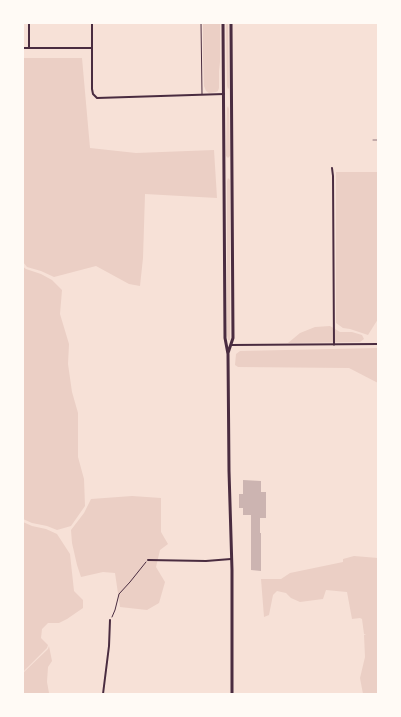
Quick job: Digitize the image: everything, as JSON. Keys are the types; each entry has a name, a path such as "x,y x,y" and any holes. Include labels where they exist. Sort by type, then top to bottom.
{"main road":[{"path":"223,22 225,338 228,354 232,559 232,694"},
{"path":"228,354 232,338 233,166 231,22"},
{"path":"224,95 232,96"},
{"path":"224,167 233,166"}],"street":[{"path":"29,22 29,48"},
{"path":"92,22 92,89 93,94 97,98 202,94 224,95"},
{"path":"22,48 92,48"},
{"path":"332,168 334,345"},
{"path":"230,345 378,344"},
{"path":"148,560 206,561 232,559"},
{"path":"103,694 110,620"}],"lane":[{"path":"201,22 202,94"}],"path":[{"path":"110,620 119,594 148,560"}],"shaded area":[{"path":"203,23 220,23 219,88 216,92 209,93 204,86"},
{"path":"226,23 228,23 228,89 227,86"},
{"path":"23,58 82,58 90,148 136,153 214,150 217,198 145,194 140,286 129,284 96,266 54,277 27,267 23,262"},
{"path":"228,106 230,156 228,158 226,156"},
{"path":"336,172 378,172 378,319 368,335 343,328 336,323"},
{"path":"228,178 230,180 230,340 228,340 227,335"},
{"path":"22,266 52,280 62,290 60,314 69,344 68,364 72,392 78,413 78,457 84,479 85,506 71,526 57,530 23,519"},
{"path":"330,326 340,332 352,332 362,335 364,339 360,342 288,343 300,333 315,327"},
{"path":"378,348 378,383 349,368 238,367 235,365 236,354 240,351"},
{"path":"132,496 161,498 161,532 168,544 160,550 156,567 165,582 159,603 147,610 120,607 115,573 103,572 81,577 72,543 71,530 84,513 91,499"},
{"path":"23,522 57,534 70,554 74,591 83,600 83,608 59,623 48,623 42,629 41,638 48,645 47,648 23,672"},
{"path":"354,556 378,558 378,694 363,694 360,678 365,657 364,635 366,634 364,634 362,619 352,619 347,592 326,590 323,599 300,602 291,598 286,593 277,591 273,595 269,615 264,617 261,579 281,579 290,573 343,562 343,559"},
{"path":"49,646 52,661 48,667 47,682 49,693 51,694 23,694 23,673"}],"building":[{"path":"243,480 261,481 261,492 266,492 266,518 260,518 261,571 251,570 251,515 243,515 243,508 239,508 239,494 243,494"}],"railway":[{"path":"373,140 378,140"}]}
